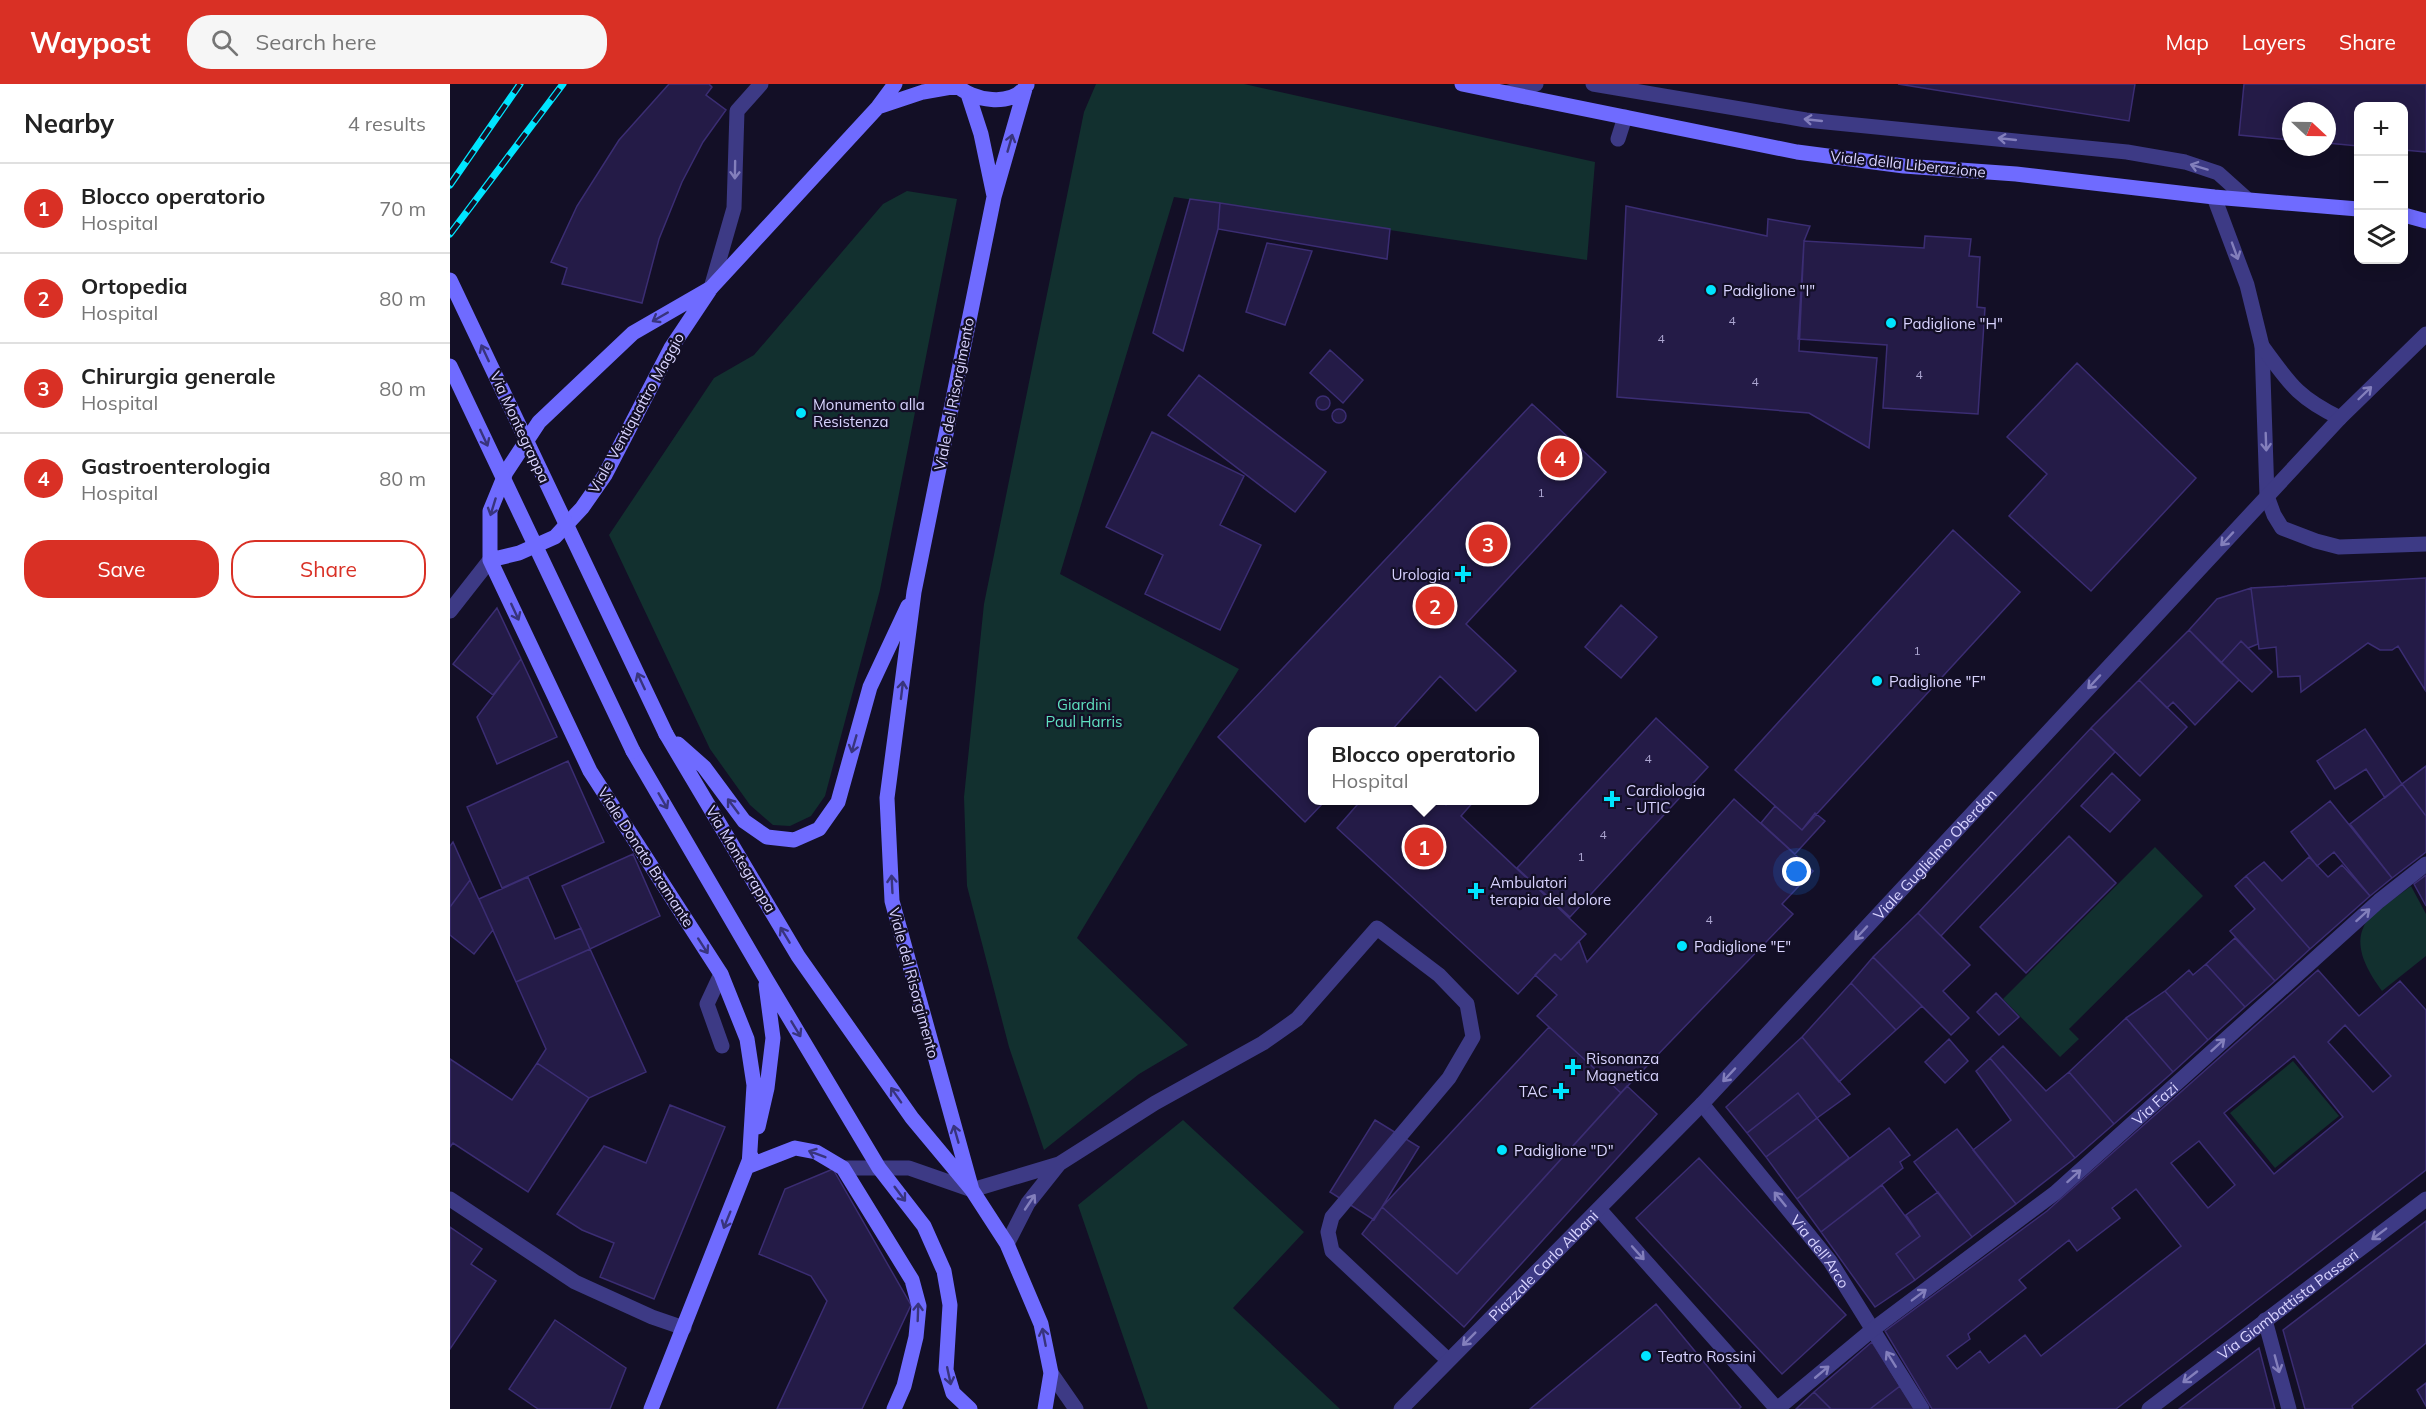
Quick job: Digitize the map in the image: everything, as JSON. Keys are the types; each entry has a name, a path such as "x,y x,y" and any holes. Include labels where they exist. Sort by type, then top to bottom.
{"street":[{"path":"711,288 734,208 736,111 761,84"},
{"name":"Viale Ventiquattro Maggio","path":"711,288 633,333 539,422 506,472 490,511 490,560 519,554 555,537 582,508 604,476 670,348 711,288 878,106 895,84"},
{"name":"Viale della Liberazione","path":"1462,84 1745,143 1893,165 2016,174 2214,197 2354,209"},
{"path":"1506,93 1536,84"},
{"path":"1593,84 1806,120 2127,152 2186,162 2218,173 2247,199"},
{"path":"878,106 923,92 960,88 982,98 1002,99 1015,96 1027,86"},
{"name":"Viale del Risorgimento","path":"972,1190 892,901 887,798 914,592 994,197 1027,86"},
{"path":"960,88 981,134 994,197"},
{"path":"1618,139 1624,117"},
{"path":"2214,197 2247,285 2262,346 2267,496 2274,515 2282,528 2339,547 2391,548 2426,544"},
{"path":"2408,212 2426,209"},
{"path":"2408,215 2426,221"},
{"name":"Via Montegrappa","path":"450,280 666,734 798,956 912,1118 972,1190 1007,1244 1041,1324 1051,1373 1047,1402 1033,1409"},
{"name":"Viale Guglielmo Oberdan","path":"1599,1209 1702,1104 2340,418 2426,334"},
{"path":"2262,346 2292,387 2312,404 2340,418"},
{"path":"450,366 633,751 765,979 879,1168 924,1226 944,1271 950,1305 946,1370 953,1393 970,1409"},
{"path":"2409,547 2426,553"},
{"path":"450,611 490,560"},
{"name":"Viale Donato Bramante","path":"490,560 590,771 721,974 747,1039 752,1073 749,1166"},
{"name":"Viale del Risorgimento","path":"666,734 704,767 744,820 767,837 794,840 819,829 838,802 870,687 914,592"},
{"name":"Via Fazi","path":"1777,1409 1872,1330 2055,1193 2379,901 2426,864"},
{"path":"843,1168 909,1168 972,1190 1059,1164 1155,1103 1263,1043 1297,1019 1377,928 1439,975 1467,1004 1473,1037 1449,1078 1332,1217 1328,1232 1332,1251 1448,1360"},
{"path":"721,974 706,1005 722,1046"},
{"name":"Viale Donato Bramante","path":"651,1409 749,1166 767,1088 773,1038 765,979"},
{"name":"Via dell'Arco","path":"1702,1104 1830,1261 1922,1409"},
{"path":"749,1166 795,1148 816,1152 843,1168 912,1280 919,1306 916,1337 904,1386 894,1409"},
{"path":"1007,1244 1028,1203 1059,1164"},
{"path":"450,1199 575,1282 652,1317 684,1328"},
{"name":"Via Giambattista Passeri","path":"2149,1409 2426,1199"},
{"name":"Piazzale Carlo Albani","path":"1401,1409 1599,1209 1777,1409"},
{"path":"2265,1320 2289,1409"},
{"path":"1051,1373 1076,1409"}],"green space":[{"name":"Giardini Paul Harris","path":"1096,84 1244,84 1595,162 1587,260 1174,197 1060,574 1239,669 1077,938 1188,1045 1139,1074 1044,1150 1009,1047 967,886 964,797 984,604 1084,112"},
{"path":"907,191 957,199 880,590 825,796 811,816 790,826 773,825 750,805 710,749 609,535 714,378 754,355 883,204"},
{"path":"2155,847 2203,896 2069,1029 2079,1039 2060,1057 2003,999"},
{"path":"2411,886 2426,914 2426,956 2382,991 2364,960 2360,943 2361,934 2372,916"},
{"path":"2293,1061 2339,1116 2275,1168 2230,1113"},
{"path":"1183,1120 1304,1232 1233,1308 1340,1409 1148,1409 1078,1205"}],"building":[{"path":"669,84 709,84 712,87 706,95 726,110 703,142 682,182 659,239 642,303 562,284 567,268 551,262 577,206 619,140"},
{"path":"1898,84 2135,84 2129,121"},
{"path":"2244,84 2426,84 2426,152 2408,150 2408,102 2354,102 2354,146 2336,144 2336,102 2282,102 2282,139 2239,135"},
{"path":"1190,199 1220,203 1218,229 1183,351 1153,333"},
{"path":"1220,203 1390,229 1387,259 1218,229"},
{"name":"Padiglione \"I\"","path":"1626,206 1767,236 1768,219 1810,226 1804,241 1799,351 1877,358 1869,448 1809,413 1617,397"},
{"name":"Padiglione \"H\"","path":"1925,236 1971,239 1969,256 1980,257 1977,307 1985,308 1978,414 1883,408 1887,345 1798,339 1804,241 1924,248"},
{"path":"1267,243 1312,251 1285,325 1246,312"},
{"path":"1330,350 1363,380 1343,403 1310,373"},
{"path":"2077,363 2196,478 2091,591 2009,516 2047,474 2007,437"},
{"path":"1199,375 1326,472 1295,512 1168,415"},
{"path":"1320,396 1326,396 1330,403 1326,410 1320,410 1316,406 1316,400"},
{"path":"1532,404 1606,472 1466,624 1516,671 1476,711 1440,676 1394,727 1308,727 1308,805 1321,805 1305,822 1218,737"},
{"path":"1336,409 1342,409 1346,416 1342,423 1336,423 1332,419 1332,413"},
{"path":"1152,432 1244,476 1220,525 1261,545 1220,630 1145,594 1163,555 1106,527"},
{"name":"Padiglione \"F\"","path":"1953,530 2020,592 1802,830 1735,770"},
{"path":"2426,578 2425,690 2398,646 2392,650 2380,650 2368,643 2301,692 2300,676 2278,677 2276,647 2259,649 2251,588"},
{"path":"2251,588 2258,644 2248,648 2241,641 2221,663 2189,630 2217,599"},
{"path":"1621,605 1657,637 1621,678 1585,647"},
{"path":"497,608 521,659 493,695 453,664"},
{"path":"2189,630 2239,680 2195,725 2173,702 2167,708 2139,680"},
{"path":"2241,641 2272,672 2252,692 2221,663"},
{"path":"521,659 557,737 497,764 477,717"},
{"path":"2139,680 2187,727 2140,776 2091,728"},
{"path":"1656,718 1708,767 1570,917 1517,868"},
{"path":"2091,728 2115,752 1941,936 1918,913"},
{"path":"2365,729 2402,784 2385,798 2366,769 2335,789 2317,761"},
{"path":"568,761 604,842 502,888 467,807"},
{"path":"2426,766 2426,816 2402,784"},
{"path":"2112,773 2140,800 2110,832 2081,806"},
{"path":"2402,784 2426,816 2426,852 2392,878 2350,824"},
{"name":"Padiglione \"E\"","path":"1734,799 1813,871 1782,904 1793,914 1621,1093 1537,1016 1557,995 1535,975 1555,954 1561,960 1579,941 1587,962"},
{"path":"2330,801 2392,878 2370,896 2334,852 2317,866 2291,832"},
{"path":"1357,805 1471,805 1461,816 1586,934 1561,960 1555,954 1518,994 1337,828"},
{"path":"1775,806 1802,830 1815,813 1825,821 1795,854 1761,823"},
{"path":"2069,836 2116,883 2026,973 1980,927"},
{"path":"453,842 470,880 450,907 450,846"},
{"path":"633,854 660,916 590,949 562,886"},
{"path":"2309,857 2328,877 2342,865 2370,896 2310,949 2246,876 2264,862 2282,881"},
{"path":"2426,875 2426,906 2414,884"},
{"path":"2246,876 2310,949 2275,981 2230,931 2255,909 2235,886"},
{"path":"528,877 555,939 581,928 590,949 516,982 479,899"},
{"path":"470,880 493,930 474,954 450,935 450,907"},
{"path":"1918,913 1970,965 1943,991 1969,1018 1951,1035 1873,957"},
{"path":"2235,938 2275,981 2245,1007 2206,964"},
{"path":"590,949 646,1072 589,1098 537,1063 546,1049 516,982"},
{"path":"1873,957 1922,1006 1896,1030 1851,983"},
{"path":"2206,964 2245,1007 2208,1040 2165,991 2189,970 2193,975"},
{"path":"2318,970 2359,1016 2400,981 2426,1010 2426,1170 2116,1409 1932,1409 1885,1331 2047,1211","holes":["2345,1025 2391,1076 2373,1092 2328,1042","2294,1056 2343,1117 2274,1174 2224,1113","2199,1141 2235,1185 2208,1208 2171,1163","2136,1189 2181,1246 2041,1356 2025,1335 1989,1363 1980,1351 1957,1369 1947,1356 1970,1339 1968,1334 2026,1288 2019,1280 2069,1240 2077,1251 2120,1218 2112,1208"]},
{"path":"1851,983 1896,1030 1839,1082 1802,1037"},
{"path":"2165,991 2208,1040 2173,1072 2126,1018"},
{"path":"1996,993 2019,1017 1999,1035 1977,1012"},
{"path":"2126,1018 2173,1072 2114,1124 2069,1072"},
{"name":"Padiglione \"D\"","path":"1549,1027 1621,1093 1457,1274 1382,1207"},
{"path":"1802,1037 1850,1094 1817,1118 1798,1093 1747,1133 1726,1107"},
{"path":"1949,1039 1968,1061 1945,1083 1925,1062"},
{"path":"2003,1046 2046,1091 2069,1072 2114,1124 2075,1158 1990,1058"},
{"path":"1990,1058 2075,1158 2016,1204 1973,1150 2011,1120 1976,1071"},
{"path":"450,1059 512,1100 537,1063 589,1098 528,1192 453,1143 450,1147"},
{"path":"1627,1086 1657,1114 1464,1327 1362,1234 1382,1207 1457,1274"},
{"path":"1798,1093 1817,1118 1766,1157 1747,1133"},
{"path":"670,1105 725,1127 654,1299 600,1277 614,1243 582,1230 557,1214 604,1146 646,1163"},
{"path":"1817,1118 1849,1158 1797,1199 1766,1157"},
{"path":"1375,1120 1419,1147 1374,1220 1330,1192"},
{"path":"1889,1128 1910,1155 1900,1162 1903,1168 1821,1232 1797,1199"},
{"path":"1957,1129 2016,1204 1972,1237 1914,1162"},
{"path":"1699,1158 1846,1315 1782,1374 1636,1218"},
{"path":"833,1169 911,1305 862,1409 777,1409 827,1301 811,1276 759,1254 785,1189"},
{"path":"1882,1185 1920,1236 1896,1254 1915,1280 1875,1307 1821,1232"},
{"path":"1938,1192 1972,1237 1915,1280 1896,1254 1920,1236 1906,1215"},
{"path":"2426,1221 2426,1343 2352,1406 2353,1409 2305,1409 2283,1330"},
{"path":"450,1227 482,1249 471,1264 496,1281 450,1349"},
{"name":"Teatro Rossini","path":"1656,1304 1741,1407 1739,1409 1530,1409"},
{"path":"555,1320 626,1368 610,1409 538,1409 509,1389"},
{"path":"1872,1342 1900,1386 1870,1409 1831,1409 1814,1392"},
{"path":"2259,1348 2275,1409 2179,1409"},
{"path":"2426,1383 2426,1406 2417,1390"},
{"path":"1900,1386 1915,1409 1870,1409"},
{"path":"1814,1392 1831,1409 1796,1409"}],"railway":[{"path":"450,185 520,84"},
{"path":"450,234 563,84"}],"place":[{"name":"Padiglione \"I\"","path":"1711,290"},
{"name":"Padiglione \"H\"","path":"1891,323"},
{"name":"Monumento alla Resistenza","path":"801,413"},
{"name":"Gastroenterologia","path":"1560,458"},
{"name":"Chirurgia generale","path":"1488,544"},
{"name":"Urologia","path":"1463,574"},
{"name":"Ortopedia","path":"1435,606"},
{"name":"Padiglione \"F\"","path":"1877,681"},
{"name":"Cardiologia - UTIC","path":"1612,799"},
{"name":"Blocco operatorio","path":"1424,847"},
{"name":"Ambulatori terapia del dolore","path":"1476,891"},
{"name":"Padiglione \"E\"","path":"1682,946"},
{"name":"Risonanza Magnetica","path":"1573,1067"},
{"name":"TAC","path":"1561,1091"},
{"name":"Padiglione \"D\"","path":"1502,1150"},
{"name":"Teatro Rossini","path":"1646,1356"}]}
